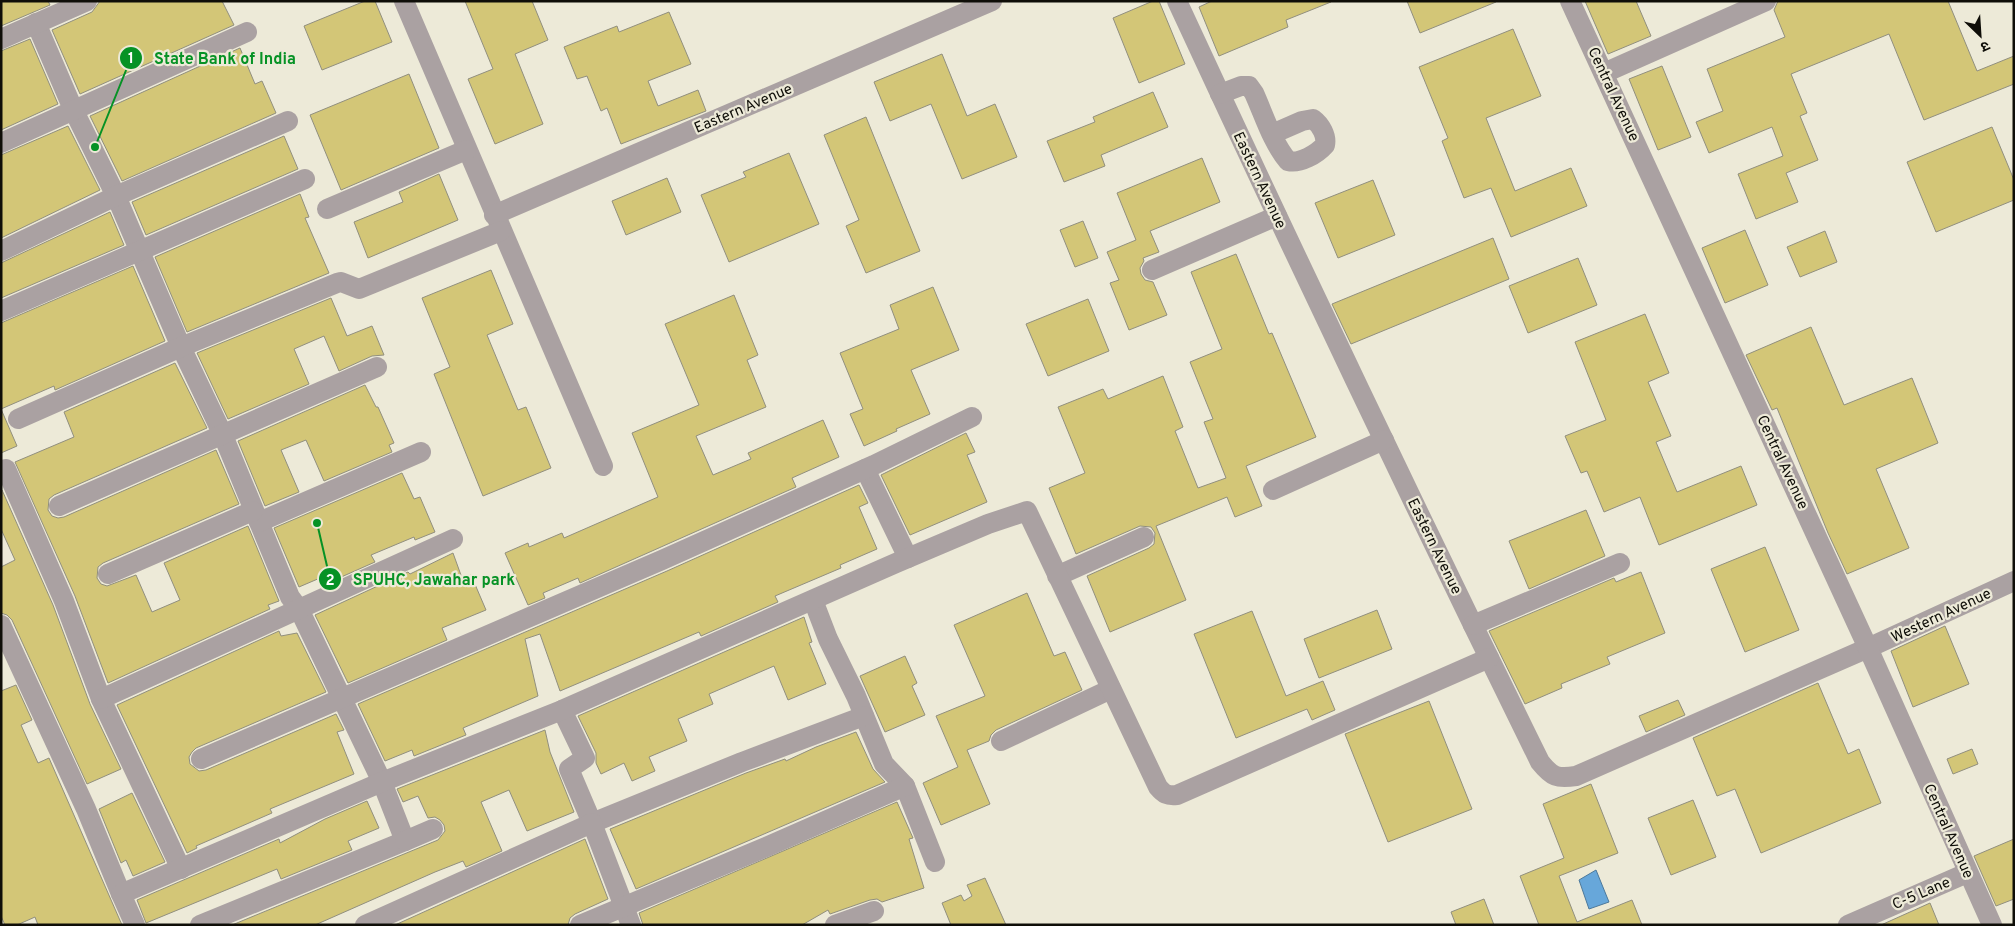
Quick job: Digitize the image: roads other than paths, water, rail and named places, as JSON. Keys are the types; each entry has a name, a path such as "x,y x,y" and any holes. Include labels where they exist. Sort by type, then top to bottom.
{"street":[{"path":"1,39 86,1"},
{"path":"404,1 497,223 603,466"},
{"name":"Eastern Avenue","path":"1177,1 1276,216 1489,658 1540,762 1549,774 1562,778 1576,776 1868,648"},
{"name":"Central Avenue","path":"1570,1 1868,648 1967,873 1992,925"},
{"path":"1604,73 1766,1"},
{"name":"Eastern Avenue","path":"18,420 181,347 339,282 360,289 497,223 981,3"},
{"path":"36,23 73,109 116,196 181,347 222,433 290,597 299,609 382,782 405,842"},
{"path":"1,143 246,32"},
{"path":"1220,94 1241,86 1249,86 1272,134"},
{"path":"1,251 116,196 288,121"},
{"path":"327,209 466,150"},
{"path":"1,310 305,179"},
{"path":"1152,270 1276,216"},
{"path":"59,506 222,433 377,367"},
{"path":"201,759 454,648 662,560 866,469 972,417"},
{"path":"1273,490 1384,440"},
{"path":"108,574 421,452"},
{"path":"6,469 64,601 101,699 181,869"},
{"path":"866,469 908,558"},
{"path":"121,894 382,782 562,710 988,524 1027,511 1158,787 1164,794 1170,796 1186,791 1489,658"},
{"path":"1057,576 1144,537"},
{"path":"101,699 453,539"},
{"path":"1473,625 1620,563"},
{"name":"Western Avenue","path":"1868,648 2014,581"},
{"path":"813,600 828,639 884,764 905,786 935,862"},
{"path":"1,625 86,809 121,894 136,925"},
{"path":"1001,740 1111,689"},
{"path":"562,710 585,758 569,769 592,823 627,916"},
{"path":"365,925 592,823 742,762 864,716"},
{"path":"580,925 627,916 766,847 905,786"},
{"path":"200,925 240,917 434,829"},
{"name":"C-5 Lane","path":"1848,925 1967,873"},
{"path":"835,925 874,911"}],"water":[{"path":"1596,870 1609,902 1589,909 1579,880"}],"place":[{"name":"State Bank of India","path":"95,147"},
{"name":"SPUHC, Jawahar park","path":"317,523"}]}
